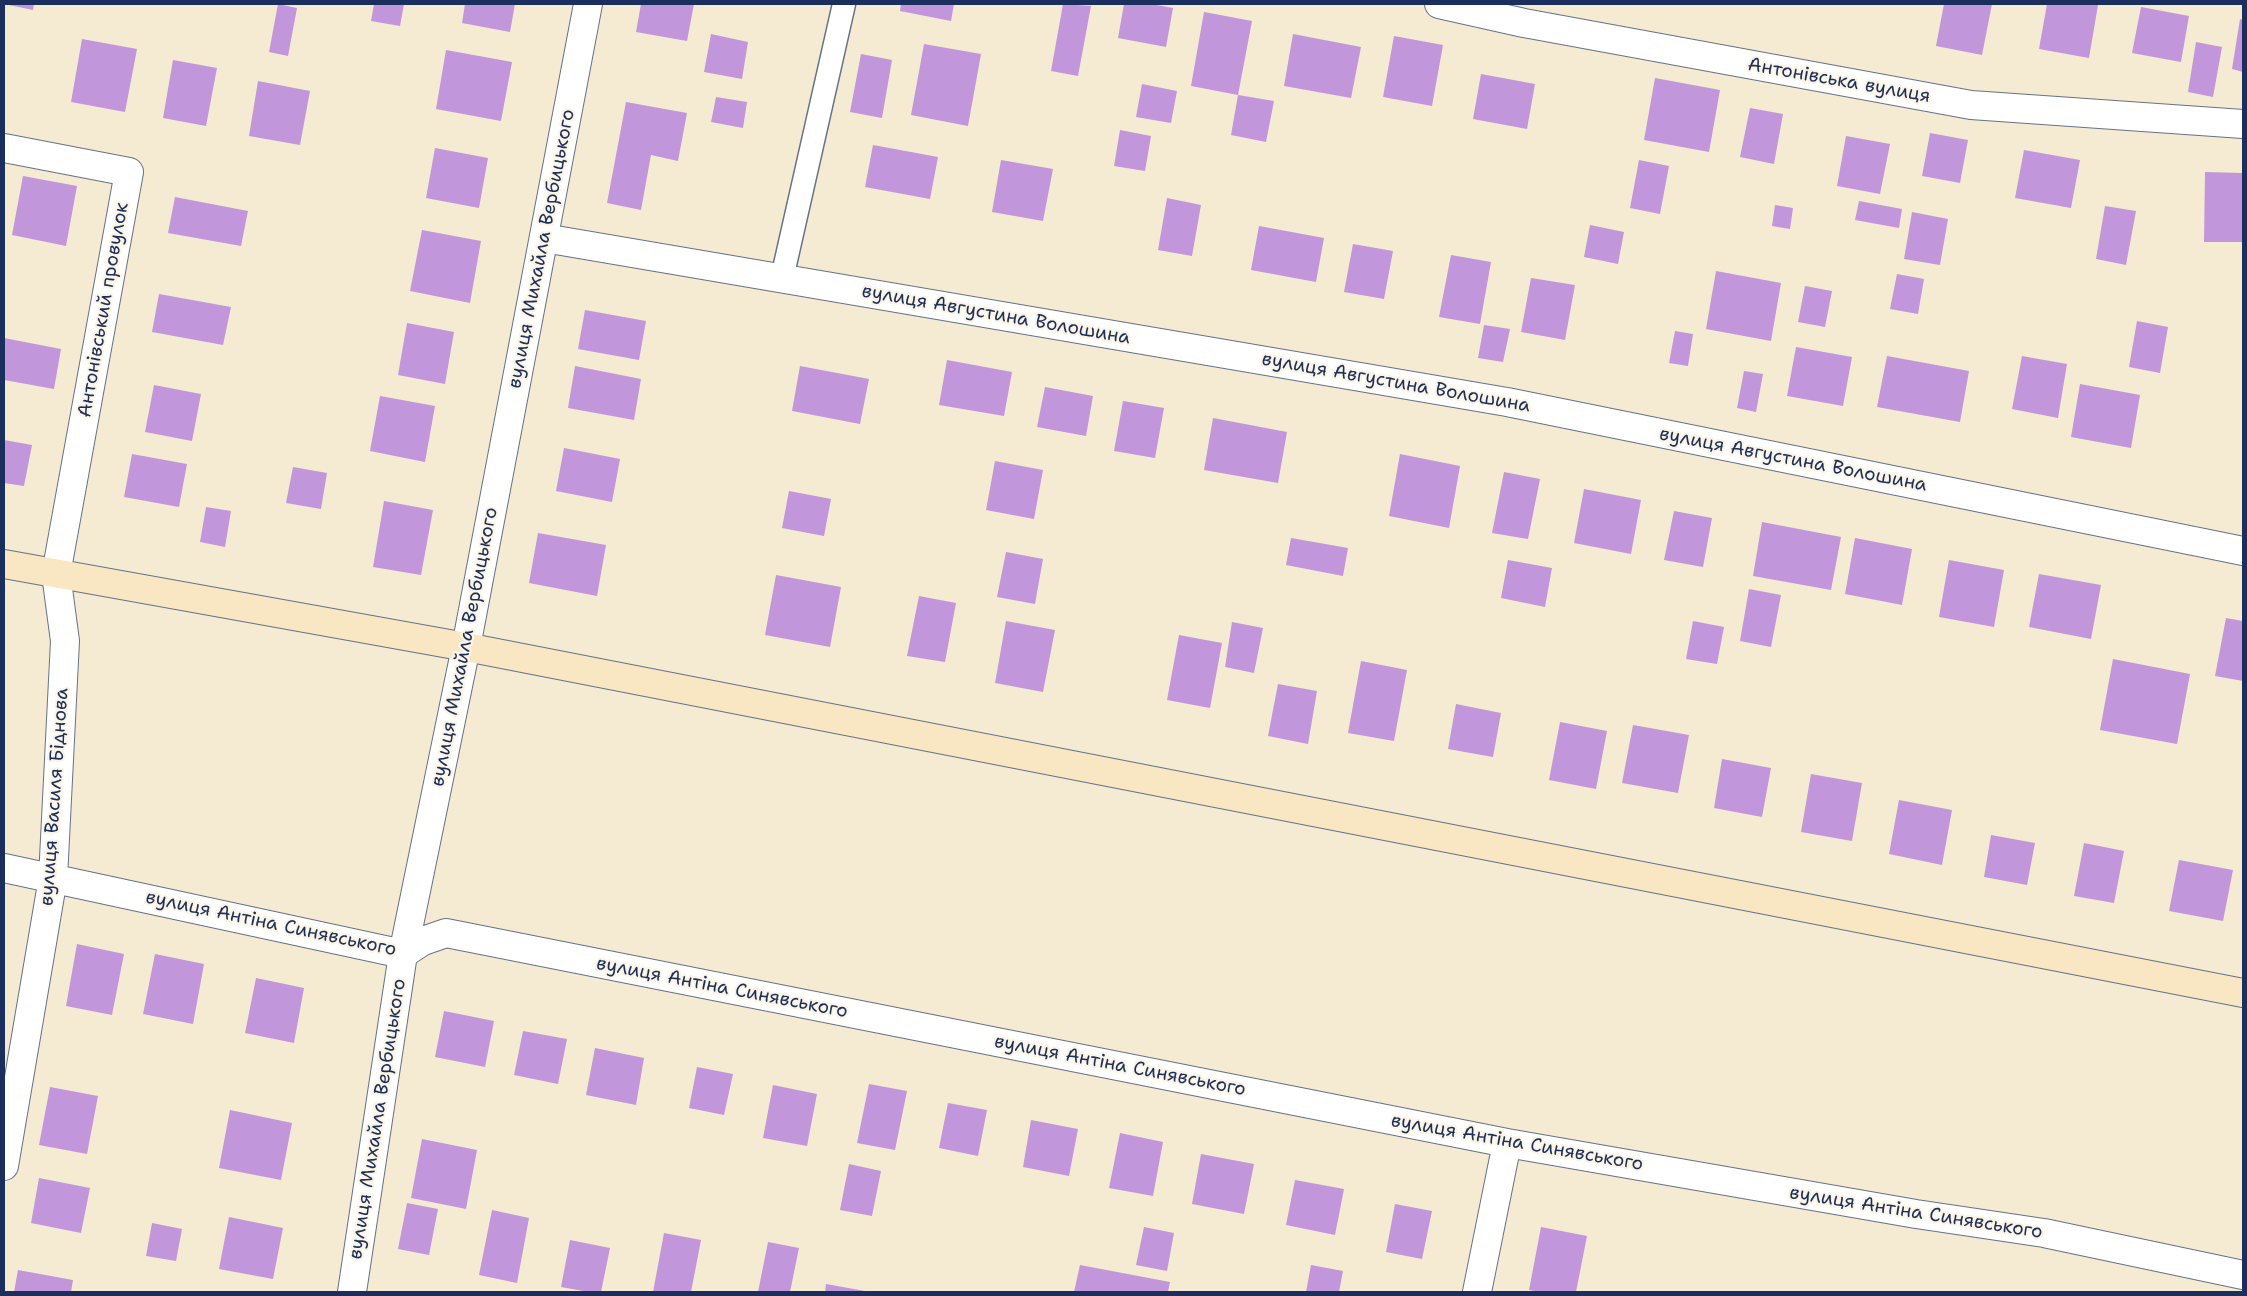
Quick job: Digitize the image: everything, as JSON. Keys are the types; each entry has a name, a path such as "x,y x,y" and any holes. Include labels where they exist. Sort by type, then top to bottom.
{"street":[{"name":"вулиця Михайла Вербицького","path":"352,1292 404,954 466,647 588,4"},
{"name":"Антонівська вулиця","path":"1439,4 1524,23 1971,105 2243,124"},
{"name":"Антонівський провулок","path":"4,148 129,172 56,574"},
{"name":"вулиця Августина Волошина","path":"544,238 1507,402 2243,551"},
{"path":"4,564 466,647 2243,993"},
{"name":"вулиця Василя Біднова","path":"4,1166 52,878 65,641 56,574"},
{"name":"вулиця Антіна Синявського","path":"4,868 404,954 423,941 446,933 1507,1143 1906,1212 2044,1233 2243,1274"},
{"path":"1476,1292 1507,1143"}],"lane":[{"path":"782,278 844,4"}],"building":[{"path":"4,4 34,4 33,10"},
{"path":"278,4 297,8 288,56 269,52"},
{"path":"374,4 404,4 400,26 371,21"},
{"path":"465,4 515,4 510,32 462,23"},
{"path":"641,4 694,4 687,41 636,32"},
{"path":"901,4 954,4 951,21 900,11"},
{"path":"1063,4 1091,6 1078,76 1051,71"},
{"path":"1124,4 1151,4 1173,8 1166,47 1118,38"},
{"path":"1944,4 1992,4 1982,55 1936,46"},
{"path":"2047,4 2098,5 2089,58 2039,49"},
{"path":"2141,7 2189,16 2181,62 2132,53"},
{"path":"1204,12 1252,21 1238,95 1191,86"},
{"path":"2240,19 2243,20 2243,72 2232,69"},
{"path":"711,34 748,42 742,79 704,72"},
{"path":"1293,34 1361,47 1351,98 1284,86"},
{"path":"1394,36 1443,45 1432,106 1383,97"},
{"path":"82,39 137,49 125,112 71,102"},
{"path":"2196,42 2222,47 2213,97 2188,92"},
{"path":"924,44 981,54 968,126 911,115"},
{"path":"446,50 512,62 501,121 436,109"},
{"path":"861,54 892,60 882,118 850,112"},
{"path":"173,60 217,68 206,126 163,118"},
{"path":"1481,74 1535,84 1527,129 1473,119"},
{"path":"1655,78 1720,90 1709,152 1644,140"},
{"path":"258,81 310,91 300,145 249,136"},
{"path":"1142,84 1177,91 1171,123 1136,117"},
{"path":"1238,95 1274,101 1266,142 1231,135"},
{"path":"716,97 747,102 743,128 711,122"},
{"path":"626,102 687,113 678,161 651,155 641,210 607,203"},
{"path":"1750,108 1783,114 1774,164 1740,157"},
{"path":"1120,130 1151,136 1145,171 1114,166"},
{"path":"1930,133 1968,140 1960,183 1922,176"},
{"path":"1846,136 1890,144 1880,194 1837,186"},
{"path":"873,145 938,157 930,199 865,187"},
{"path":"435,148 488,158 479,208 426,198"},
{"path":"2024,150 2080,160 2071,208 2015,198"},
{"path":"1001,160 1053,169 1043,221 992,212"},
{"path":"1639,160 1669,166 1660,214 1630,208"},
{"path":"2205,172 2243,173 2243,242 2204,242"},
{"path":"23,176 77,186 66,246 12,235"},
{"path":"175,197 248,211 241,246 168,233"},
{"path":"1167,198 1201,205 1192,256 1158,250"},
{"path":"1859,201 1902,209 1899,228 1855,220"},
{"path":"1775,205 1793,208 1790,229 1772,226"},
{"path":"2105,206 2136,211 2126,265 2096,259"},
{"path":"1912,212 1948,219 1940,265 1904,259"},
{"path":"1590,225 1624,232 1618,264 1584,257"},
{"path":"1259,226 1324,238 1316,282 1251,270"},
{"path":"422,230 481,241 470,303 410,291"},
{"path":"1353,244 1393,251 1384,299 1344,292"},
{"path":"1451,255 1491,262 1480,324 1439,317"},
{"path":"1716,271 1781,283 1771,341 1706,329"},
{"path":"1897,274 1924,279 1918,314 1890,309"},
{"path":"1531,278 1575,285 1565,340 1521,332"},
{"path":"1805,286 1832,291 1825,327 1798,322"},
{"path":"159,294 231,307 223,345 152,332"},
{"path":"585,310 646,321 639,360 578,349"},
{"path":"2137,321 2168,327 2160,373 2129,367"},
{"path":"407,323 454,332 445,384 398,375"},
{"path":"1484,325 1510,329 1503,362 1478,358"},
{"path":"1675,331 1693,334 1688,366 1669,363"},
{"path":"4,338 61,349 54,389 4,380"},
{"path":"1796,347 1852,357 1843,406 1787,396"},
{"path":"1887,356 1969,371 1960,422 1877,407"},
{"path":"2022,356 2067,364 2058,418 2012,409"},
{"path":"947,360 1012,372 1004,416 939,405"},
{"path":"575,366 641,379 634,420 568,408"},
{"path":"800,366 869,379 860,424 792,411"},
{"path":"1744,371 1763,374 1756,412 1737,408"},
{"path":"2080,384 2140,395 2131,448 2071,437"},
{"path":"154,385 201,394 192,441 145,432"},
{"path":"1045,387 1093,396 1086,436 1037,427"},
{"path":"380,396 435,406 425,462 370,451"},
{"path":"1123,401 1164,408 1155,458 1114,451"},
{"path":"1213,418 1287,432 1278,483 1204,470"},
{"path":"4,440 32,445 24,486 4,483"},
{"path":"564,448 620,459 612,502 556,491"},
{"path":"132,454 187,464 179,507 124,497"},
{"path":"1400,454 1460,466 1449,528 1389,516"},
{"path":"995,461 1043,470 1034,519 986,510"},
{"path":"293,467 327,473 321,509 286,503"},
{"path":"1504,472 1540,479 1528,539 1492,533"},
{"path":"1584,489 1641,500 1631,554 1574,543"},
{"path":"789,491 831,499 824,536 782,528"},
{"path":"384,501 433,510 421,575 373,567"},
{"path":"206,507 231,511 225,547 200,542"},
{"path":"1674,511 1712,518 1703,567 1664,560"},
{"path":"1762,522 1841,537 1831,590 1753,576"},
{"path":"538,533 606,545 597,596 529,583"},
{"path":"1291,538 1348,548 1343,576 1286,565"},
{"path":"1855,538 1912,549 1902,605 1845,594"},
{"path":"1006,552 1043,559 1035,604 997,597"},
{"path":"1508,560 1552,568 1545,607 1501,598"},
{"path":"1949,560 2004,570 1994,627 1939,617"},
{"path":"2039,574 2101,585 2091,639 2029,627"},
{"path":"776,575 841,587 830,647 765,635"},
{"path":"1749,589 1781,595 1771,647 1740,641"},
{"path":"919,596 956,603 945,662 907,656"},
{"path":"2226,618 2243,621 2243,681 2215,676"},
{"path":"1006,621 1055,630 1043,692 995,683"},
{"path":"1693,621 1724,627 1717,664 1686,659"},
{"path":"1232,622 1263,628 1254,673 1225,667"},
{"path":"1179,635 1222,643 1210,708 1167,700"},
{"path":"2113,659 2190,674 2177,744 2100,730"},
{"path":"1361,661 1407,670 1394,741 1348,733"},
{"path":"1278,684 1317,691 1308,744 1268,736"},
{"path":"1456,704 1501,713 1493,757 1448,749"},
{"path":"1560,722 1607,731 1596,789 1549,780"},
{"path":"1633,725 1689,735 1678,793 1622,783"},
{"path":"1722,759 1771,768 1762,817 1714,808"},
{"path":"1811,774 1862,783 1852,841 1801,832"},
{"path":"1899,800 1952,810 1942,865 1889,854"},
{"path":"1991,835 2035,843 2027,885 1984,877"},
{"path":"2084,843 2124,851 2114,903 2074,896"},
{"path":"2179,860 2233,870 2223,921 2169,911"},
{"path":"77,944 124,954 112,1015 66,1006"},
{"path":"155,954 204,964 193,1024 143,1014"},
{"path":"256,978 304,988 294,1043 245,1033"},
{"path":"444,1011 494,1021 485,1067 435,1057"},
{"path":"523,1031 567,1039 558,1084 514,1075"},
{"path":"595,1048 644,1058 636,1105 586,1095"},
{"path":"697,1067 733,1074 724,1115 689,1108"},
{"path":"869,1084 907,1091 895,1150 857,1143"},
{"path":"773,1085 817,1094 807,1146 763,1138"},
{"path":"50,1087 98,1096 87,1154 39,1145"},
{"path":"948,1103 987,1110 978,1156 939,1148"},
{"path":"230,1110 292,1123 281,1180 219,1168"},
{"path":"1031,1120 1078,1129 1069,1176 1023,1167"},
{"path":"1120,1133 1163,1142 1153,1196 1109,1188"},
{"path":"422,1139 477,1150 466,1209 411,1198"},
{"path":"1201,1154 1254,1164 1244,1214 1192,1204"},
{"path":"849,1164 881,1171 872,1216 840,1210"},
{"path":"39,1178 90,1188 81,1233 31,1223"},
{"path":"1295,1180 1344,1189 1335,1235 1286,1225"},
{"path":"407,1203 438,1209 429,1255 398,1249"},
{"path":"1395,1204 1432,1211 1422,1259 1386,1252"},
{"path":"492,1210 529,1218 517,1283 479,1275"},
{"path":"229,1217 283,1228 273,1279 219,1269"},
{"path":"152,1223 182,1229 176,1261 146,1256"},
{"path":"1144,1227 1174,1233 1167,1271 1136,1265"},
{"path":"1541,1227 1587,1236 1576,1292 1529,1290"},
{"path":"664,1233 701,1240 691,1292 653,1292"},
{"path":"570,1240 610,1248 601,1292 561,1287"},
{"path":"768,1242 799,1248 790,1292 758,1292"},
{"path":"1080,1265 1170,1282 1168,1292 1074,1292"},
{"path":"1311,1265 1343,1271 1339,1292 1306,1292"},
{"path":"18,1270 73,1280 71,1292 14,1292"},
{"path":"826,1284 865,1291 865,1292 825,1292"}]}
